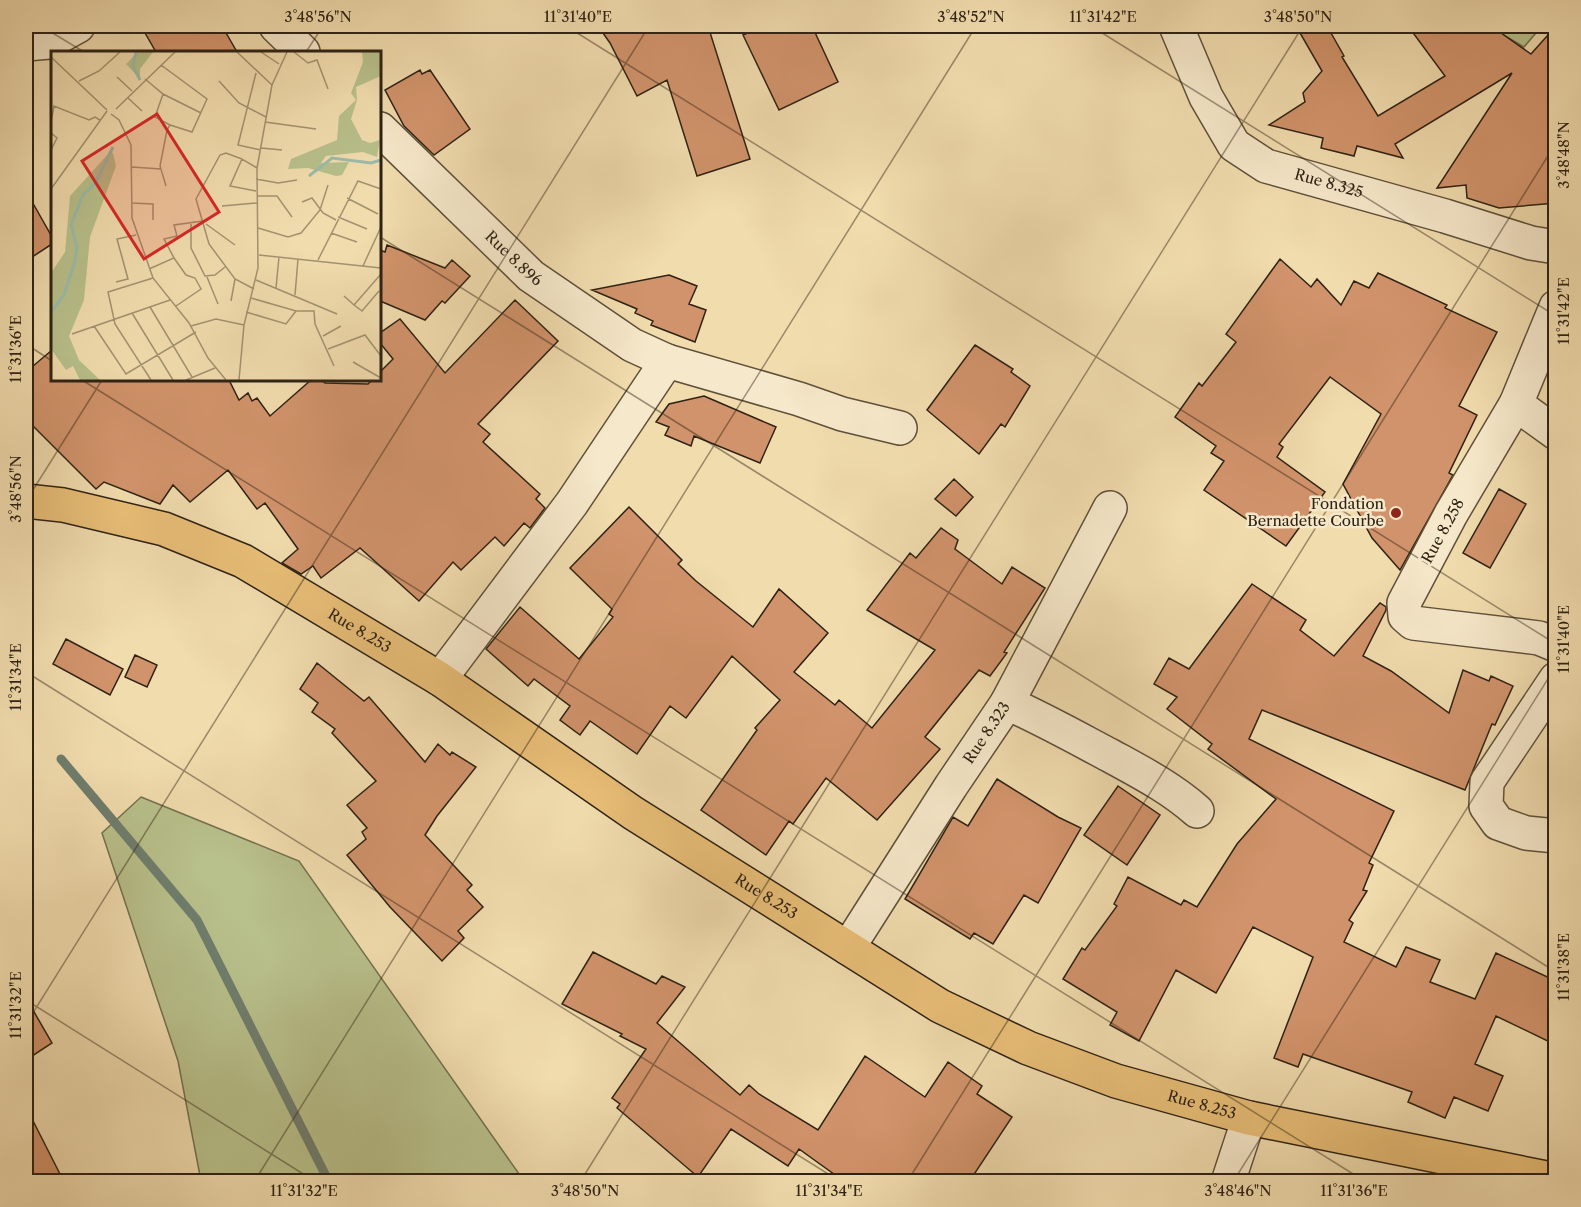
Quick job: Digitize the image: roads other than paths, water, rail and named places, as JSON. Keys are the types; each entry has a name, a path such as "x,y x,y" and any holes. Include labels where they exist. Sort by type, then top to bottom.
{"highway":[{"name":"Rue 8.253","path":"26,501 63,505 164,529 243,561 440,679 633,813 940,1006 1028,1048 1116,1081 1249,1118 1556,1180"}],"street":[{"path":"26,44 49,42 78,26"},
{"path":"276,26 302,51"},
{"name":"Rue 8.325","path":"1176,26 1206,97 1234,145 1266,166 1446,216 1531,243 1556,248"},
{"name":"Rue 8.896","path":"381,130 531,276 632,345 667,361 800,399 842,414 900,428"},
{"name":"Rue 8.258","path":"1556,307 1516,404 1451,514 1404,603 1405,616 1413,623 1539,638 1556,645"},
{"path":"440,679 572,503 667,361"},
{"path":"1516,404 1556,433"},
{"path":"1007,703 1110,508"},
{"path":"1556,679 1487,782 1486,806 1498,823 1526,833 1556,836"},
{"name":"Rue 8.323","path":"848,948 1007,703 1058,727 1147,775 1179,795 1197,811"},
{"path":"1228,1182 1249,1118"}],"waterway":[{"path":"61,759 197,920 329,1182"}],"place":[{"name":"Fondation Bernadette Courbe","path":"1396,513"}]}
